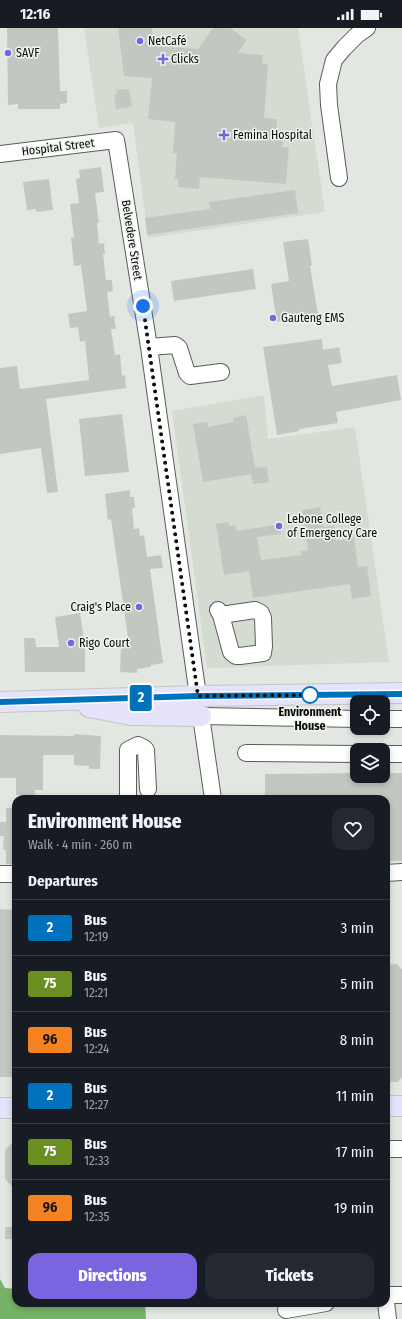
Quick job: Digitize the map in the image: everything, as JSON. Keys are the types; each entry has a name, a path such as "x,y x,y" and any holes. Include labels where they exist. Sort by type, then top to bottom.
{"main road":[{"path":"0,702 198,696 402,694"},
{"path":"62,700 104,711 131,715 201,716"},
{"path":"390,1106 402,1106"},
{"path":"0,1108 12,1108"}],"street":[{"path":"339,178 329,105 328,84 334,60 352,40 367,28"},
{"name":"Hospital Street","path":"0,154 116,140"},
{"name":"Belvedere Street","path":"116,140 149,347 198,696"},
{"path":"149,347 174,345 179,348 187,373 190,376 221,372"},
{"path":"210,795 201,716 350,719"},
{"path":"390,719 402,719"},
{"path":"128,795 128,750 138,745 146,750 148,789"},
{"path":"246,753 350,754"},
{"path":"390,754 402,754"},
{"path":"390,872 402,872"},
{"path":"0,874 12,874"},
{"path":"390,1149 402,1149"},
{"path":"390,1295 402,1295"},
{"path":"287,1311 306,1307"},
{"path":"387,1307 388,1319"}],"shaded area":[{"name":"Femina Hospital","path":"84,28 298,28 325,212 148,238 133,123 99,128"},
{"name":"Lebone College of Emergency Care","path":"264,395 268,439 355,427 389,662 207,668 172,411"}],"green space":[{"path":"0,1279 5,1288 12,1289 12,1307 145,1307 146,1319 0,1319"}],"building":[{"path":"7,28 58,28 60,91 67,91 67,103 60,104 60,109 18,109 18,104 8,105"},
{"name":"Femina Hospital","path":"118,28 152,28 154,46 198,49 213,28 230,28 247,40 238,53 263,55 262,63 268,64 264,118 277,119 276,139 283,140 282,147 289,147 286,184 200,177 199,189 178,187 178,179 175,179 177,154 173,153 175,122 148,119 152,78 124,76"},
{"path":"129,89 132,107 116,109 114,95 117,94 116,90"},
{"path":"101,167 104,192 95,193 99,223 97,223 99,244 104,243 105,254 103,254 106,280 112,280 113,291 107,292 110,317 114,316 116,329 111,329 115,355 120,354 122,376 125,375 126,388 46,399 58,492 47,493 41,448 0,454 0,368 17,366 20,389 89,380 85,341 80,342 78,327 70,328 68,314 87,311 81,265 74,266 71,238 74,237 70,204 79,203 76,179 80,178 79,170"},
{"path":"49,179 53,210 36,212 36,209 27,210 23,182"},
{"path":"295,190 298,213 147,235 145,218 210,209 209,202"},
{"path":"308,239 312,265 310,266 318,315 277,322 271,284 289,281 283,242"},
{"path":"253,269 256,289 174,301 171,281"},
{"path":"322,339 323,350 339,347 342,363 328,365 332,386 397,375 401,400 336,412 338,423 299,429 299,431 277,435 263,347"},
{"path":"122,414 129,472 85,476 79,419"},
{"path":"246,415 255,468 267,467 269,482 253,484 251,474 203,482 193,424 207,422 208,427 234,422 233,418"},
{"name":"Craig's Place","path":"130,490 130,497 134,497 135,508 132,508 134,529 139,528 140,536 144,535 147,557 161,555 163,568 150,569 163,663 137,669 137,673 120,672 121,645 129,645 111,519 108,520 105,494"},
{"path":"320,507 323,527 334,526 336,541 354,538 358,567 367,566 371,596 352,599 350,584 253,598 249,571 224,575 216,524 229,522 229,526 235,525 236,531 280,524 281,534 257,537 261,560 301,555 301,551 308,550 302,510"},
{"name":"Rigo Court","path":"80,613 85,647 85,672 25,672 24,638 35,638 36,647 59,647 55,617"},
{"path":"74,734 101,736 100,769 89,769 89,766 74,765 74,755 43,755 43,790 35,790 35,795 16,795 16,778 0,778 0,735 74,736"},
{"path":"350,773 350,783 390,783 390,773 402,773 402,861 390,861 390,795 265,795 265,774"},
{"path":"6,808 12,808 12,864 6,864 6,850 3,850 4,836 0,836 0,822 6,822"},
{"path":"0,909 12,910 12,1077 0,1077"},
{"path":"397,964 402,970 402,1077 398,1082 390,1082 390,965"},
{"path":"12,1143 12,1186 5,1179 5,1150"},
{"path":"5,1227 12,1227 12,1239 5,1239"}],"bus line":[{"name":"2","path":"0,702 198,696 402,694"}],"place":[{"name":"NetCafé","path":"140,41"},
{"name":"SAVF","path":"8,53"},
{"name":"Clicks","path":"163,59"},
{"name":"Femina Hospital","path":"224,135"},
{"name":"Gauteng EMS","path":"273,318"},
{"name":"Lebone College of Emergency Care","path":"279,526"},
{"name":"Craig's Place","path":"139,607"},
{"name":"Rigo Court","path":"71,643"},
{"name":"Environment House","path":"310,695"}],"route":[{"path":"143,306 198,696 310,695"}]}
